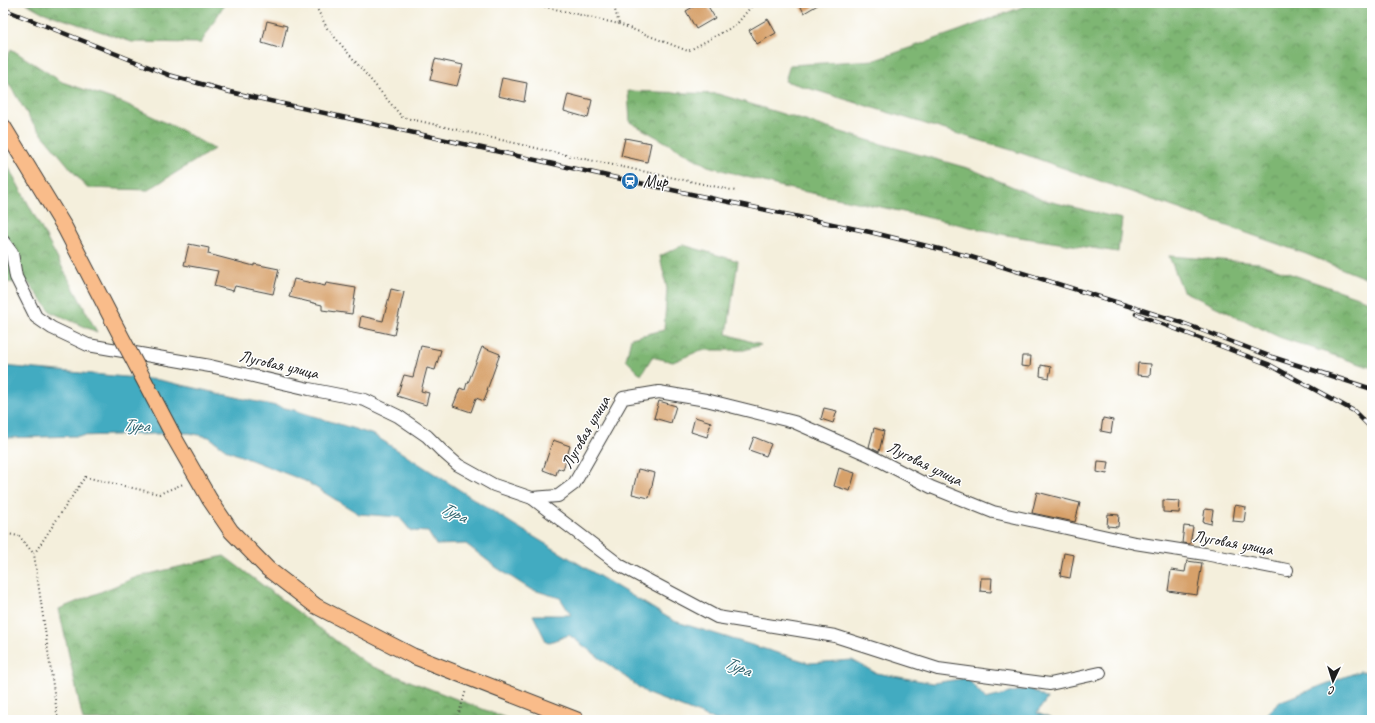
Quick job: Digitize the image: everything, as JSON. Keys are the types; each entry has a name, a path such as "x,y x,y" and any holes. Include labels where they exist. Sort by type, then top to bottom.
{"main road":[{"path":"3,126 65,228 175,439 210,500 231,531 268,569 316,606 413,656 577,720"}],"street":[{"name":"Луговая улица","path":"3,241 12,253 16,277 36,316 52,328 88,345 210,366 365,400 398,416 421,432 458,465 494,485 532,498 558,496 574,484 623,398 660,392 706,400 794,422 869,455 931,487 993,512 1135,543 1205,554 1287,570"},
{"path":"532,498 621,566 717,617 835,636 938,669 1050,684 1100,673"}],"path":[{"path":"314,3 327,28 402,117 566,155 736,191"},
{"path":"529,3 619,24 688,51 736,25 754,3"},
{"path":"613,3 619,24"},
{"path":"34,554 85,477 160,494 184,484"},
{"path":"3,533 19,536 34,554 58,720"},
{"path":"458,720 469,678"}],"green space":[{"path":"26,3 225,3 201,43 132,42 42,12"},
{"path":"1033,3 1372,3 1372,281 1306,254 1021,153 785,81 790,65 875,60"},
{"path":"11,49 62,82 124,103 179,129 214,149 148,190 87,188 32,122 3,74 3,65"},
{"path":"628,91 718,94 867,140 971,169 1044,200 1122,219 1118,252 1006,235 782,187 708,166 630,122"},
{"path":"3,157 97,332 51,312 27,281 3,283"},
{"path":"683,245 738,261 727,334 761,345 744,350 701,350 673,362 652,357 641,375 626,360 631,338 664,330 667,289 660,256"},
{"path":"1169,256 1259,263 1372,302 1372,368 1279,337 1183,291"},
{"path":"224,556 368,665 511,720 83,720 59,609 137,577"}],"water":[{"name":"Тура","path":"3,366 159,380 294,410 374,435 516,526 674,621 810,663 852,660 876,673 933,683 967,678 986,699 1029,688 1047,699 1037,713 1055,720 715,720 648,694 569,635 547,643 533,615 571,615 560,598 530,589 497,568 466,544 436,545 428,532 411,531 399,517 359,514 305,481 228,451 209,437 189,433 3,438"},
{"path":"1360,671 1372,673 1372,720 1260,720 1281,701"}],"building":[{"path":"700,3 706,3 715,18 696,29 686,11"},
{"path":"799,3 821,3 804,13"},
{"path":"768,19 776,33 757,44 749,30"},
{"path":"267,21 287,26 282,49 262,43"},
{"path":"435,59 463,65 457,86 430,80"},
{"path":"502,78 527,83 524,102 498,96"},
{"path":"568,94 592,100 588,118 564,111"},
{"path":"625,138 651,143 647,162 621,156"},
{"path":"189,244 209,248 208,254 254,266 254,264 279,269 273,294 235,286 233,291 214,286 218,271 184,265"},
{"path":"294,279 325,286 326,283 356,288 352,314 322,310 322,305 289,297"},
{"path":"391,289 404,292 394,335 359,327 361,316 383,321"},
{"path":"421,346 441,350 435,370 427,368 421,391 429,393 426,405 397,396 404,375 413,377"},
{"path":"482,347 500,354 484,401 476,398 471,412 453,406 460,388 465,390"},
{"path":"1022,356 1031,356 1030,367 1021,366"},
{"path":"1138,363 1151,364 1150,376 1137,375"},
{"path":"1041,365 1051,367 1049,378 1040,376"},
{"path":"659,401 676,406 671,423 654,418"},
{"path":"824,408 837,411 833,423 821,419"},
{"path":"695,417 711,422 707,437 691,432"},
{"path":"1103,418 1113,420 1111,433 1101,431"},
{"path":"874,428 884,431 879,452 869,447"},
{"path":"754,437 771,444 766,456 749,450"},
{"path":"553,440 570,446 563,470 558,468 556,475 543,470"},
{"path":"1098,461 1109,462 1107,474 1097,472"},
{"path":"839,468 855,473 850,491 834,486"},
{"path":"638,469 655,473 649,498 632,494"},
{"path":"1037,492 1080,503 1075,522 1032,513"},
{"path":"1163,500 1180,501 1179,513 1163,512"},
{"path":"1235,505 1246,507 1244,522 1233,521"},
{"path":"1205,509 1213,510 1211,524 1203,522"},
{"path":"1108,514 1119,515 1118,527 1107,526"},
{"path":"1184,526 1193,527 1190,544 1182,543"},
{"path":"1064,553 1074,555 1070,578 1060,576"},
{"path":"1187,561 1202,563 1197,595 1168,591 1171,570 1185,572"},
{"path":"981,578 992,578 991,592 980,591"}],"railway":[{"path":"3,9 169,75 230,92 630,181 870,232 968,256 1180,322 1272,357 1372,389"},
{"path":"1136,314 1268,364 1354,411 1372,429"}],"place":[{"name":"Мир","path":"630,181"}]}
